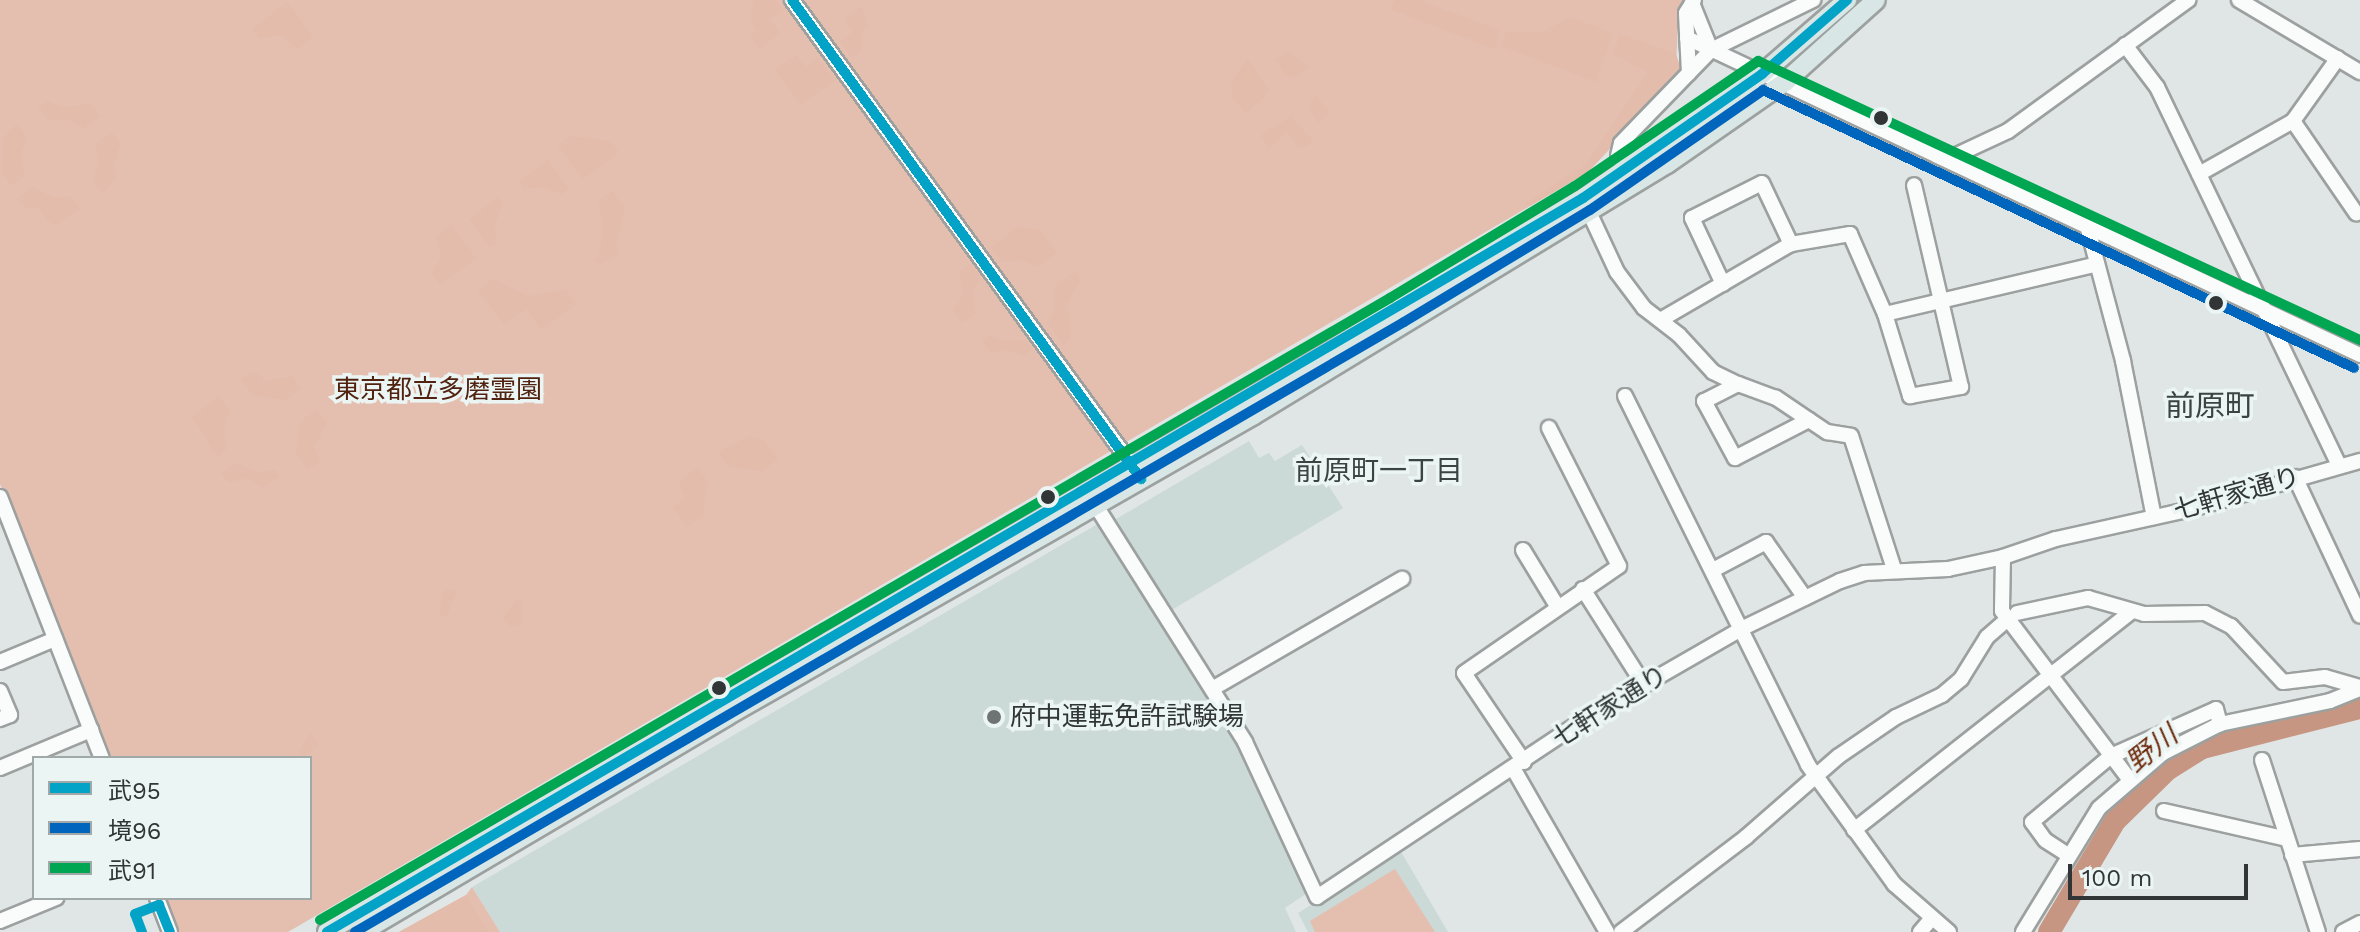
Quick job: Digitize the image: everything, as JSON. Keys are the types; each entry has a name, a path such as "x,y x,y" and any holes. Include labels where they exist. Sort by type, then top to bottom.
{"main road":[{"path":"362,932 1141,479 1589,212 1785,82 1876,0"},
{"path":"327,932 1008,533 1328,351 1626,168 1762,74 1839,3"},
{"path":"1008,533 1092,494 1100,503"}],"street":[{"path":"792,0 1141,479"},
{"path":"1626,168 1618,156 1621,143 1711,50 1813,0"},
{"path":"1948,159 2008,131 2188,0"},
{"path":"2239,0 2360,72"},
{"path":"2264,15 2274,0"},
{"path":"1693,1 1711,50"},
{"path":"1689,73 1687,38 1693,1"},
{"path":"1687,38 2360,355"},
{"path":"2125,45 2157,87 2339,466"},
{"path":"2199,174 2293,121 2338,58"},
{"path":"2293,121 2356,213"},
{"path":"1723,284 1692,218 1762,183 1791,244"},
{"path":"1662,319 1791,244 1850,234 1885,314 1910,396 1961,387 1914,185"},
{"path":"1589,212 1622,280 1651,317 1662,319 1713,372 1776,398 1827,432 1851,436 1894,569"},
{"path":"2088,229 2154,517"},
{"path":"1885,314 2094,265"},
{"path":"1738,384 1704,401 1735,458 1809,420"},
{"path":"1625,396 1817,779 1894,884 1949,932"},
{"path":"1549,428 1619,566 1464,673 1519,765 1606,932"},
{"name":"七軒家通り","path":"1100,503 1267,786 1317,897 1644,685 1741,629 1852,577 1894,569 1948,569 2003,557 2056,539 2154,517 2360,461"},
{"path":"2295,477 2360,616"},
{"path":"0,497 101,756"},
{"path":"1713,570 1766,542 1805,598"},
{"path":"1523,550 1557,606"},
{"path":"2003,557 2002,611 2013,616 2051,677 2129,779"},
{"path":"1212,689 1402,579"},
{"path":"1583,589 1644,685"},
{"path":"1621,932 1870,734 1942,695 2013,616 2088,598 2106,599 2132,611 2205,613 2231,626 2283,682 2325,677 2360,688"},
{"path":"1854,830 2132,611"},
{"path":"0,662 55,639"},
{"path":"2023,932 2099,808 2129,779 2174,746 2220,724 2330,701 2360,688"},
{"path":"0,691 10,715 0,719"},
{"path":"2068,855 2045,840 2032,822 2111,756 2216,709 2220,724"},
{"path":"0,768 91,730"},
{"path":"2262,760 2318,932"},
{"path":"2164,811 2287,839"},
{"path":"2292,855 2360,849"},
{"path":"0,921 51,900"},
{"path":"158,900 170,932"},
{"path":"1920,932 1932,918"},
{"path":"2343,932 2360,923"}],"shaded area":[{"path":"754,0 776,0 783,10 770,19 780,33 759,49 750,37 756,31 750,19"},
{"path":"1395,0 1418,0 1500,30 1494,49 1390,9"},
{"path":"288,2 313,37 298,49 279,35 259,39 252,29"},
{"path":"862,6 868,25 862,33 862,50 852,58 840,42 853,32 844,19"},
{"path":"1569,17 1613,33 1596,82 1501,46 1506,32 1541,33"},
{"path":"1620,34 1676,54 1682,72 1588,172 1530,206 1525,204 1585,165 1648,72 1613,55"},
{"path":"1289,51 1309,67 1295,77 1287,76 1275,60"},
{"path":"796,55 806,67 818,58 835,80 801,105 775,70"},
{"path":"1248,58 1270,91 1246,114 1232,97 1231,83"},
{"path":"1316,95 1329,112 1318,124 1308,106"},
{"path":"48,101 64,108 90,103 100,116 84,128 66,119 48,121 38,108"},
{"path":"1291,116 1314,142 1298,149 1287,132 1269,148 1260,136"},
{"path":"17,124 27,137 21,153 24,176 11,186 2,173 4,137"},
{"path":"112,132 120,144 114,164 117,178 102,194 92,181 99,164 96,144"},
{"path":"570,136 611,141 619,152 583,179 558,146"},
{"path":"548,160 569,189 562,194 543,187 524,189 519,182"},
{"path":"33,187 54,198 71,196 80,209 55,225 47,221 39,208 28,209 17,199"},
{"path":"612,191 625,208 617,242 619,255 601,264 596,261 604,231 598,202"},
{"path":"498,197 503,204 495,224 496,243 490,247 469,219"},
{"path":"452,225 476,258 440,285 432,274 441,256 436,236"},
{"path":"1018,227 1041,231 1057,253 1038,267 1022,260 1002,261 991,247"},
{"path":"971,264 980,277 973,293 975,314 962,323 953,311 964,293 959,273"},
{"path":"1075,272 1081,279 1067,304 1071,336 1064,346 1048,324 1054,310 1053,288"},
{"path":"493,279 528,296 566,290 576,304 541,330 526,309 504,325 478,290"},
{"path":"990,335 1006,341 1026,340 1033,349 1023,356 1005,349 991,353 982,341"},
{"path":"253,371 267,381 292,376 301,388 285,400 252,395 241,380"},
{"path":"219,396 230,411 224,427 227,448 218,458 192,417"},
{"path":"317,410 327,423 314,447 320,462 308,470 296,454 301,421"},
{"path":"750,436 764,440 778,459 762,471 729,467 718,452"},
{"path":"1249,441 1259,458 1269,453 1275,461 1302,445 1343,508 1170,611 1116,519"},
{"path":"238,463 257,472 275,470 279,476 262,488 248,478 229,483 221,473"},
{"path":"697,467 708,482 703,515 687,527 673,508 685,497 679,485 683,478"},
{"name":"府中運転免許試験場","path":"1101,522 1242,747 1310,891 1285,908 1296,932 500,932 472,887"},
{"path":"445,589 457,591 447,617 439,614"},
{"path":"516,600 522,600 522,626 510,626 503,618"},
{"path":"310,732 319,745 304,756 299,752"},
{"path":"1400,850 1448,932 1308,932 1298,913"},
{"path":"466,895 488,932 399,932"}],"green space":[{"name":"東京都立多磨霊園","path":"0,0 1686,0 1679,9 1676,62 1682,72 1588,172 288,932 176,932 164,900 312,900 312,756 107,756 0,484"},
{"path":"1395,869 1435,932 1315,932 1310,921"},
{"path":"472,887 500,932 399,932 466,895"}],"waterway":[{"name":"野川","path":"2049,932 2115,821 2167,770 2202,748 2360,708"}],"transit line":[{"name":"武95","path":"792,0 1141,479"},
{"name":"武95","path":"327,932 1583,198 1762,74 1847,0"},
{"name":"武91","path":"320,920 1390,298 1575,186 1758,61 2360,340"},
{"name":"境96","path":"355,932 1404,322 1590,210 1763,90 2354,368"},
{"name":"武95","path":"142,932 135,914 159,905 170,932"}],"place":[{"name":"府中運転免許試験場","path":"994,717"}],"district":[{"name":"前原町","path":"2210,406"},
{"name":"前原町一丁目","path":"1379,471"}]}
